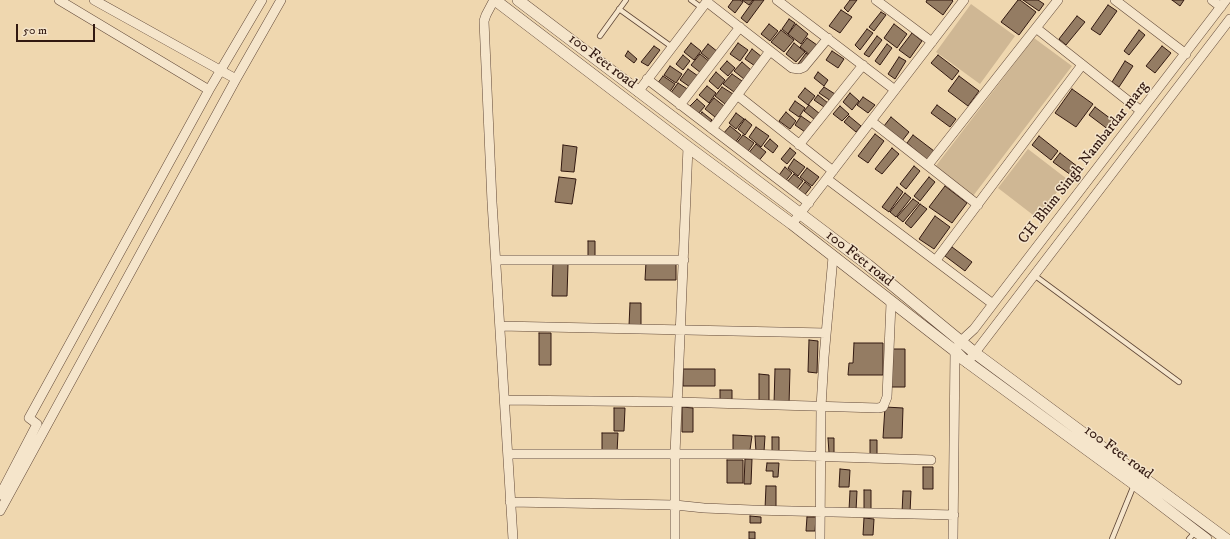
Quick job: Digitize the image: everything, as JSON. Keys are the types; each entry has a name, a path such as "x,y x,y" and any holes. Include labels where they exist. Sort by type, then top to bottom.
{"street":[{"path":"59,0 209,90"},
{"path":"94,0 236,79"},
{"path":"0,495 37,424 29,418 220,70 262,0"},
{"path":"0,511 236,79 281,0"},
{"path":"495,0 484,21 496,260 513,539"},
{"name":"100 Feet road","path":"495,0 792,224 955,351 967,363 1134,484 1193,535 1206,539"},
{"name":"100 Feet road","path":"518,0 868,265 975,353 1226,539"},
{"path":"876,0 887,3 932,42"},
{"path":"792,224 964,0"},
{"path":"928,165 1058,0"},
{"path":"1115,0 1186,54"},
{"path":"1212,0 1224,4"},
{"path":"780,1 895,90"},
{"path":"638,92 706,3 792,68 799,69 804,67 828,38"},
{"name":"CH Bhim Singh Nambardar marg","path":"955,351 961,341 974,328 993,304 1224,4"},
{"name":"CH Bhim Singh Nambardar marg","path":"967,363 1230,19"},
{"path":"680,105 740,28"},
{"path":"1036,28 1141,111"},
{"path":"712,129 770,51"},
{"path":"799,145 863,65"},
{"path":"936,260 1082,65"},
{"path":"647,79 808,203"},
{"path":"737,95 834,171"},
{"path":"871,121 978,205"},
{"path":"675,539 675,454 688,147"},
{"path":"827,179 993,304"},
{"path":"820,539 821,407 833,257"},
{"path":"496,260 684,260"},
{"path":"505,400 678,402 821,407 883,407 887,397 892,303"},
{"path":"500,326 826,333"},
{"path":"953,539 955,351"},
{"path":"508,454 746,454 931,460"},
{"path":"510,502 675,505 704,508 954,515"}],"lane":[{"path":"600,36 626,0"},
{"path":"691,0 706,3"},
{"path":"619,9 672,47"},
{"path":"1034,275 1179,382"},
{"path":"1112,539 1134,484"}],"shaded area":[{"path":"971,4 1015,36 980,84 936,52"},
{"path":"1034,38 1072,66 973,196 935,167"},
{"path":"1028,149 1067,179 1037,218 998,188"}],"building":[{"path":"733,0 740,0 743,2 735,13 728,7"},
{"path":"742,0 753,0 749,5"},
{"path":"754,0 764,0 747,23 741,18"},
{"path":"850,0 857,0 848,12 844,8"},
{"path":"927,0 953,1 943,15 926,2"},
{"path":"1018,0 1036,12 1019,35 1001,22"},
{"path":"1023,0 1038,0 1044,4 1039,11"},
{"path":"1172,0 1184,0 1180,6"},
{"path":"1108,5 1117,11 1100,35 1091,29"},
{"path":"841,10 852,17 840,33 829,26"},
{"path":"881,12 886,15 874,31 869,27"},
{"path":"1077,16 1085,22 1066,45 1059,39"},
{"path":"789,19 795,23 788,34 782,29"},
{"path":"769,24 778,31 770,41 761,34"},
{"path":"796,24 808,34 801,44 788,34"},
{"path":"894,24 907,34 897,48 884,38"},
{"path":"867,29 873,33 860,50 855,45"},
{"path":"781,30 794,40 784,52 771,42"},
{"path":"1139,30 1145,35 1129,55 1124,51"},
{"path":"912,33 922,41 910,58 899,50"},
{"path":"877,36 882,40 869,57 864,54"},
{"path":"807,38 817,45 810,55 800,47"},
{"path":"691,43 701,51 694,60 684,52"},
{"path":"738,43 748,50 740,61 730,54"},
{"path":"794,43 805,52 796,62 786,54"},
{"path":"708,44 718,52 711,61 701,53"},
{"path":"887,44 892,48 880,65 875,61"},
{"path":"654,46 660,50 648,66 641,62"},
{"path":"1162,46 1171,53 1155,73 1146,66"},
{"path":"752,49 762,57 755,66 745,59"},
{"path":"628,51 637,59 634,63 625,56"},
{"path":"832,51 844,59 838,68 826,60"},
{"path":"806,53 811,57 802,67 798,64"},
{"path":"700,54 710,62 701,73 691,65"},
{"path":"683,55 690,61 683,70 676,64"},
{"path":"938,55 959,71 952,80 931,63"},
{"path":"899,57 906,61 895,79 888,74"},
{"path":"727,61 735,68 728,76 720,69"},
{"path":"1125,61 1133,66 1119,87 1112,82"},
{"path":"742,62 751,70 744,79 734,71"},
{"path":"670,66 682,74 676,83 664,75"},
{"path":"688,69 698,76 690,87 680,80"},
{"path":"716,72 725,80 718,89 709,81"},
{"path":"818,72 828,80 824,86 814,78"},
{"path":"732,74 742,81 734,92 723,84"},
{"path":"663,76 675,84 669,93 657,84"},
{"path":"959,76 979,91 968,106 948,91"},
{"path":"678,83 689,90 681,101 670,94"},
{"path":"707,86 716,93 709,103 699,95"},
{"path":"722,87 733,94 725,104 715,96"},
{"path":"824,87 835,94 831,101 819,93"},
{"path":"805,88 815,96 808,105 798,97"},
{"path":"1072,89 1093,104 1076,127 1055,113"},
{"path":"850,93 859,101 852,110 843,102"},
{"path":"818,95 828,103 824,107 814,100"},
{"path":"863,97 875,105 868,113 857,105"},
{"path":"714,98 724,106 715,117 705,109"},
{"path":"697,99 705,106 698,114 689,107"},
{"path":"795,101 805,108 799,117 789,110"},
{"path":"809,105 820,114 815,120 804,111"},
{"path":"937,105 956,119 950,127 931,113"},
{"path":"840,106 849,114 842,121 833,114"},
{"path":"1095,107 1115,122 1109,130 1089,115"},
{"path":"702,112 712,120 708,124 699,116"},
{"path":"786,112 796,121 790,129 779,121"},
{"path":"736,113 744,119 736,129 729,123"},
{"path":"801,116 811,123 805,132 795,125"},
{"path":"849,116 861,126 856,132 844,122"},
{"path":"891,117 909,132 902,141 884,126"},
{"path":"745,119 752,125 745,135 738,129"},
{"path":"730,126 741,135 734,144 722,135"},
{"path":"756,127 769,136 761,147 749,137"},
{"path":"875,134 884,141 868,163 858,156"},
{"path":"743,135 754,143 746,154 735,145"},
{"path":"913,135 934,151 927,160 907,143"},
{"path":"1039,136 1058,151 1051,160 1032,145"},
{"path":"770,139 778,146 773,153 764,146"},
{"path":"756,144 766,152 757,163 747,155"},
{"path":"563,145 577,147 574,172 561,171"},
{"path":"790,148 796,153 787,164 781,159"},
{"path":"892,148 899,154 882,174 875,169"},
{"path":"1060,153 1078,167 1071,175 1053,162"},
{"path":"794,159 805,167 798,176 788,168"},
{"path":"914,166 920,171 906,189 900,184"},
{"path":"785,167 792,173 784,183 777,178"},
{"path":"807,168 819,177 812,186 800,177"},
{"path":"794,174 803,181 795,191 786,183"},
{"path":"559,177 576,179 572,204 555,202"},
{"path":"929,177 935,182 920,201 914,196"},
{"path":"805,182 811,187 803,197 797,192"},
{"path":"945,186 967,203 952,223 929,207"},
{"path":"897,187 903,192 889,212 882,207"},
{"path":"905,193 911,198 896,217 890,212"},
{"path":"913,199 919,203 903,222 897,217"},
{"path":"920,204 927,209 911,228 905,223"},
{"path":"935,216 950,227 934,249 919,239"},
{"path":"588,241 595,241 595,257 588,257"},
{"path":"952,247 972,262 965,271 945,256"},
{"path":"646,262 676,263 676,280 645,280"},
{"path":"553,263 568,264 567,296 552,296"},
{"path":"630,303 641,303 641,326 629,326"},
{"path":"539,333 551,333 551,365 539,365"},
{"path":"809,340 818,341 817,373 808,372"},
{"path":"854,343 883,343 883,375 848,375 849,363 853,363"},
{"path":"890,349 905,349 905,387 889,387"},
{"path":"683,369 715,369 715,386 683,386"},
{"path":"775,369 790,369 789,405 774,404"},
{"path":"759,374 769,375 769,402 759,401"},
{"path":"720,390 732,390 732,403 720,403"},
{"path":"682,407 693,408 693,432 682,432"},
{"path":"885,407 903,408 902,438 883,438"},
{"path":"614,408 625,408 624,431 614,431"},
{"path":"602,433 618,433 617,453 602,452"},
{"path":"733,435 752,436 750,450 733,451"},
{"path":"755,436 765,436 764,452 756,452"},
{"path":"772,437 779,437 779,456 772,455"},
{"path":"828,438 834,438 834,454 829,453"},
{"path":"870,440 877,440 877,457 870,457"},
{"path":"745,459 752,459 751,484 744,484"},
{"path":"727,460 743,460 743,483 727,483"},
{"path":"767,463 779,463 778,477 773,477 773,471 766,471"},
{"path":"923,467 933,467 933,489 923,489"},
{"path":"840,469 850,470 849,487 839,487"},
{"path":"766,486 776,486 776,509 765,509"},
{"path":"864,490 871,490 871,512 864,511"},
{"path":"850,491 857,491 856,511 849,510"},
{"path":"903,491 911,491 910,513 902,513"},
{"path":"750,516 761,517 761,523 750,523"},
{"path":"807,517 816,517 815,531 806,531"},
{"path":"864,518 874,519 873,535 863,535"},
{"path":"749,532 755,532 755,539 749,539"}]}
